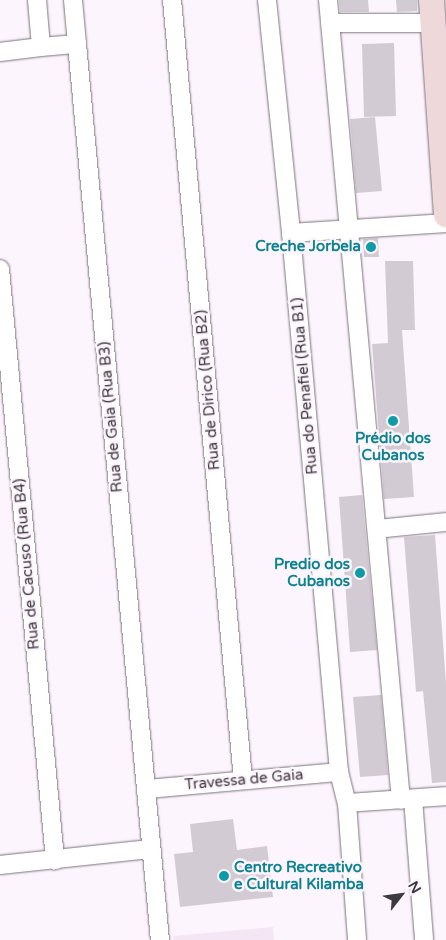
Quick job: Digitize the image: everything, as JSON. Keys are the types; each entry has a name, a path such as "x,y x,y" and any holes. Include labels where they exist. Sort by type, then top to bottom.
{"main road":[{"path":"432,11 446,214"}],"street":[{"path":"37,0 41,47"},
{"name":"Rua de Gaia (Rua B3)","path":"73,0 148,789 150,849 160,940"},
{"name":"Rua de Dirico (Rua B2)","path":"172,0 243,780"},
{"name":"Rua do Penafiel (Rua B1)","path":"267,0 292,233 339,772 347,803 357,940"},
{"path":"328,0 377,528 424,940"},
{"path":"330,23 432,11"},
{"path":"0,52 77,44"},
{"path":"292,233 446,223"},
{"name":"Rua de Cacuso (Rua B4)","path":"0,269 55,860"},
{"path":"377,528 446,522"},
{"name":"Travessa de Gaia","path":"148,789 339,772"},
{"path":"347,803 446,796"},
{"path":"0,865 150,849"}],"shaded area":[{"path":"273,927 274,940 174,940 173,936"}],"building":[{"path":"339,0 368,0 369,12 340,12"},
{"path":"396,0 417,0 417,11 397,12"},
{"path":"394,43 396,116 364,117 362,44"},
{"path":"375,117 382,191 356,193 350,119"},
{"name":"Creche Jorbela","path":"378,238 379,257 364,257 363,239"},
{"name":"Prédio dos Cubanos","path":"385,261 413,261 415,330 402,330 414,497 384,499 372,344 388,343"},
{"name":"Predio dos Cubanos","path":"362,495 377,650 350,652 339,497"},
{"path":"435,535 446,683 446,782 432,783 423,691 416,692 404,537"},
{"path":"381,695 388,775 360,777 353,697"},
{"name":"Centro Recreativo e Cultural Kilamba","path":"233,819 237,850 267,846 273,897 180,907 174,854 193,852 190,824"}],"place":[{"name":"Creche Jorbela","path":"371,247"},
{"name":"Prédio dos Cubanos","path":"393,421"},
{"name":"Predio dos Cubanos","path":"360,573"},
{"name":"Centro Recreativo e Cultural Kilamba","path":"224,876"}]}
